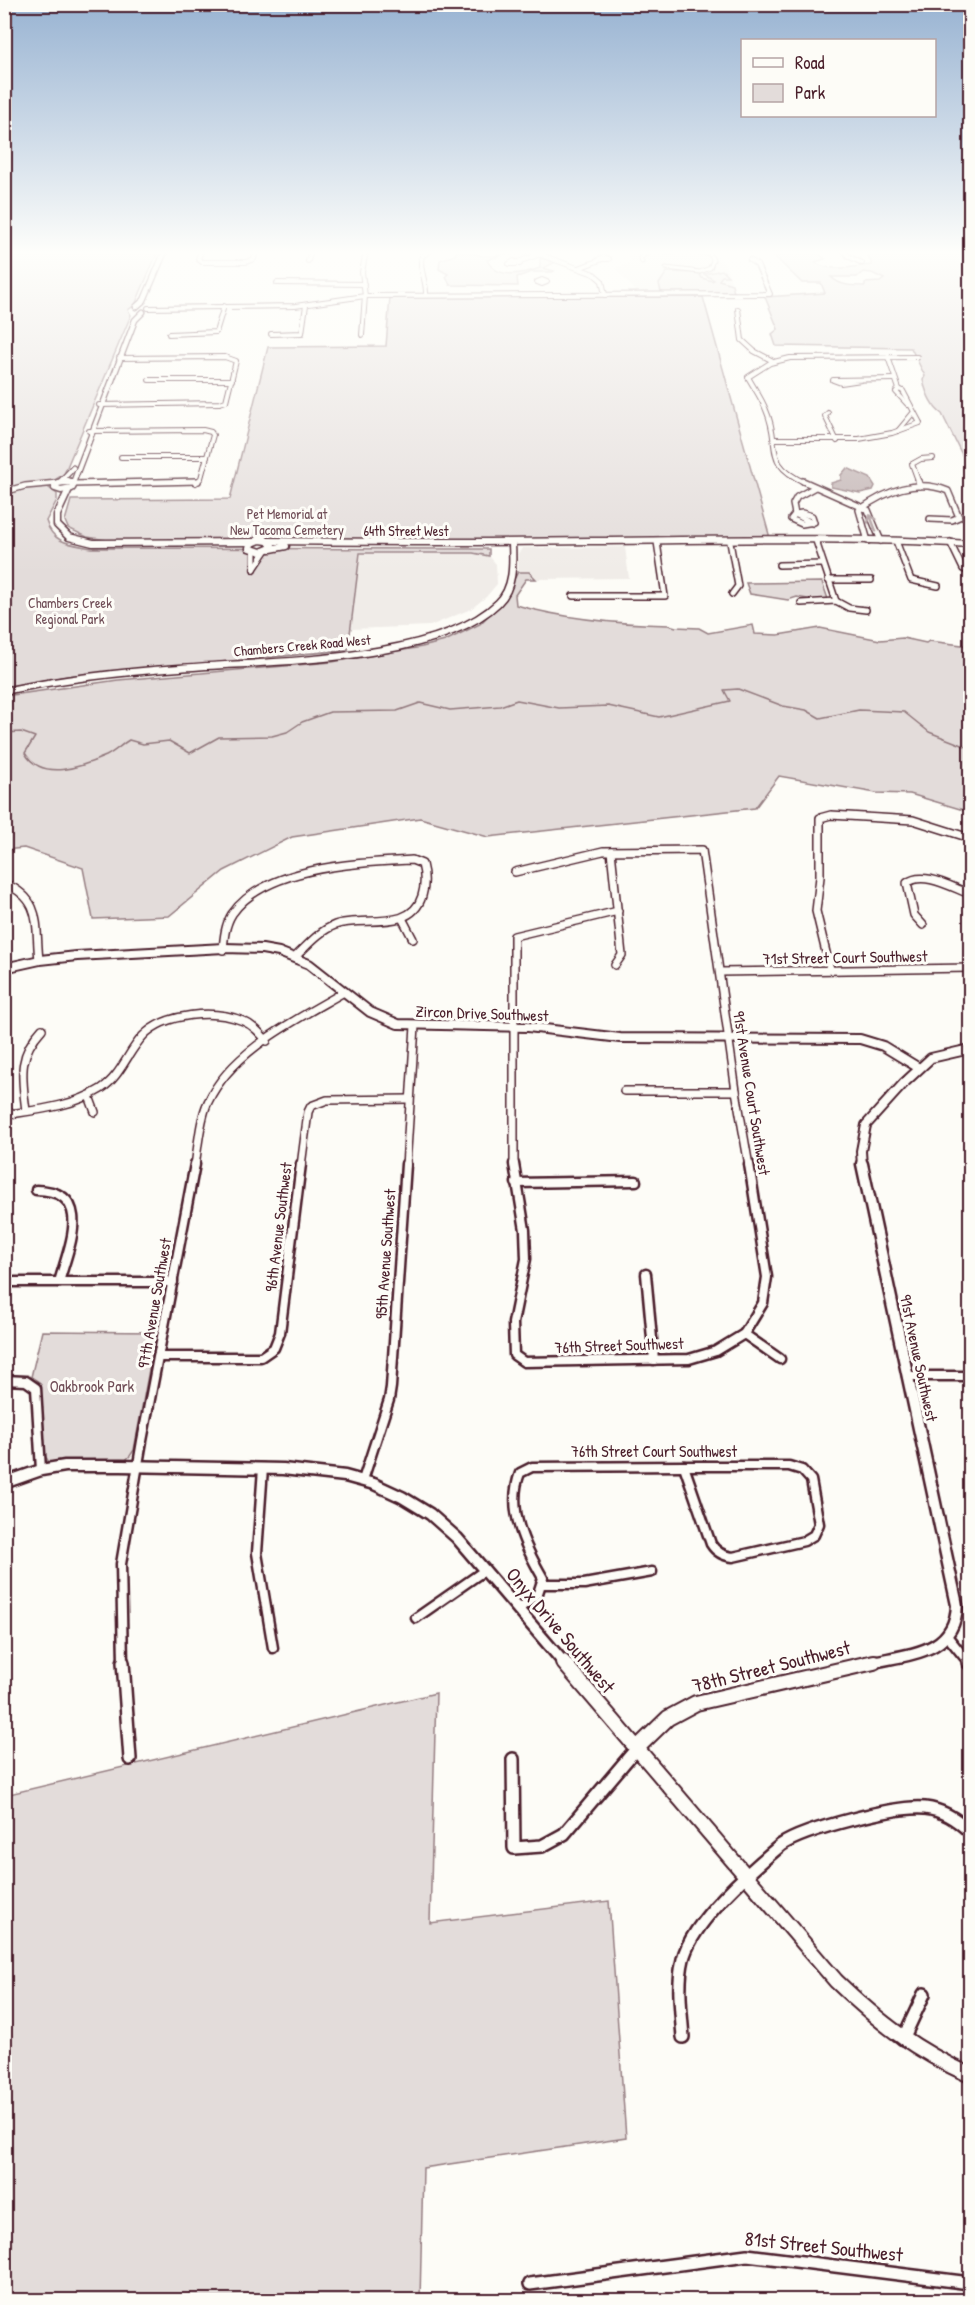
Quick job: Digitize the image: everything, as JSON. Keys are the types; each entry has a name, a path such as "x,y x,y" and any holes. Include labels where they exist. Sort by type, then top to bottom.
{"street":[{"path":"58,486 72,472 120,359"},
{"path":"101,405 222,403 226,401 232,380 236,361 234,359"},
{"path":"767,359 773,362"},
{"path":"797,359 773,362 753,373 748,379 767,411 774,439 775,458 779,465 793,477 869,511 880,541"},
{"path":"774,439 837,441 869,438 920,423 897,394 897,384 889,359"},
{"path":"861,380 841,383 833,380 841,378 877,380 897,384"},
{"path":"149,380 232,380"},
{"path":"828,413 825,416 837,441"},
{"path":"898,431 913,413"},
{"path":"4,492 38,485 196,483 201,478 213,437 211,432 90,430"},
{"path":"90,430 72,486 56,521 58,529 68,538 101,543 254,541 251,550 254,569 273,545 267,541"},
{"path":"121,457 207,457"},
{"path":"920,486 912,464 921,459 933,458"},
{"path":"58,486 60,498 53,516 53,526 58,533 68,538 92,545 227,545 251,550"},
{"path":"795,514 812,516 814,520 812,523 795,522 792,517 795,514 794,500 815,487"},
{"path":"868,541 858,513 862,507 898,488 938,487 948,491 959,516 957,519 930,519"},
{"name":"64th Street West","path":"254,541 512,543"},
{"path":"512,543 763,542 798,544 803,541 896,541 933,544 936,542 970,542"},
{"path":"816,541 836,601"},
{"path":"896,541 911,580 938,586"},
{"path":"573,596 665,596 657,542"},
{"path":"730,542 738,586 732,594"},
{"path":"950,542 963,569 970,572"},
{"name":"64th Street West","path":"251,550 268,550 297,545 471,543"},
{"name":"Chambers Creek Road West","path":"4,691 114,675 344,656 432,637 467,624 498,603 512,577 512,543"},
{"path":"779,565 823,564"},
{"path":"828,580 871,580"},
{"path":"801,603 836,601 849,608 866,610"},
{"path":"830,969 816,911 820,877 820,818 831,815 913,819 970,838"},
{"name":"91st Avenue Court Southwest","path":"611,851 702,850 736,1091 768,1281 762,1309 744,1334"},
{"path":"515,872 611,851 622,955 615,965"},
{"path":"223,950 225,928 232,914 237,906 257,891 323,867 416,860 422,864 424,871 422,902 412,913 402,918 336,925 319,934 295,957"},
{"path":"923,925 914,915 908,883 917,877 970,894"},
{"path":"4,883 26,894 33,904 39,960"},
{"path":"618,911 513,936 514,1158 516,1183 636,1181"},
{"path":"402,918 413,939"},
{"name":"Zircon Drive Southwest","path":"4,968 39,960 223,950 268,950 295,957 380,1019 398,1024 513,1027 620,1038 867,1040 883,1046 919,1068"},
{"name":"71st Street Court Southwest","path":"720,972 970,968"},
{"name":"97th Avenue Southwest","path":"130,1759 122,1654 121,1564 207,1103 226,1072 267,1041 344,992"},
{"path":"4,1115 71,1103 104,1088 120,1071 143,1036 156,1026 172,1019 221,1016 240,1019 267,1041"},
{"name":"95th Avenue Southwest","path":"363,1480 389,1400 391,1387 415,1026"},
{"path":"26,1111 24,1053 28,1043 42,1029"},
{"path":"919,1068 939,1055 970,1049"},
{"name":"91st Avenue Southwest","path":"919,1068 866,1125 861,1151 862,1166 957,1605 957,1617 948,1637"},
{"path":"624,1090 736,1091"},
{"path":"89,1096 95,1112"},
{"name":"96th Avenue Southwest","path":"160,1357 250,1358 267,1356 273,1351 277,1346 280,1333 308,1112 311,1106 327,1100 409,1099"},
{"name":"76th Street Southwest","path":"516,1183 525,1230 526,1259 513,1323 513,1350 518,1360 524,1362 680,1360 708,1354 744,1334"},
{"path":"36,1190 54,1192 65,1197 74,1210 74,1221 59,1282"},
{"path":"646,1274 654,1360"},
{"path":"4,1282 173,1282"},
{"path":"744,1334 780,1359"},
{"path":"908,1376 970,1376"},
{"path":"4,1380 30,1382 36,1388 41,1470"},
{"name":"Onyx Drive Southwest","path":"4,1483 41,1470 65,1466 138,1465 309,1469 363,1480 401,1496 436,1518 457,1538 849,1995 902,2040 938,2061 970,2075"},
{"name":"76th Street Court Southwest","path":"543,1584 543,1578 524,1546 517,1521 516,1483 518,1477 526,1469 532,1467 684,1466 795,1466 807,1474 811,1480 819,1524 817,1531 804,1541 733,1557 724,1555 711,1544 684,1466"},
{"path":"263,1468 257,1552 273,1648"},
{"path":"416,1618 485,1570"},
{"path":"518,1610 537,1594 543,1584 585,1586 652,1572"},
{"path":"948,1637 970,1664"},
{"name":"78th Street Southwest","path":"513,1759 514,1848 542,1846 564,1834 636,1749 668,1718 696,1703 929,1649 948,1637"},
{"path":"683,2037 680,1980 684,1953 700,1925 778,1847 791,1839 911,1807 942,1812 961,1823 970,1832"},
{"path":"902,2040 924,1994"},
{"name":"81st Street Southwest","path":"530,2284 747,2255 970,2283"}],"shaded area":[{"path":"847,468 870,478 875,486 873,490 860,493 831,487 831,483 841,480 841,475"},
{"path":"625,547 629,578 536,579 529,572 518,572 518,553 523,548"},
{"path":"359,553 473,553 489,556 496,564 497,584 471,609 430,626 351,629"}],"green space":[{"name":"Chambers Creek Regional Park","path":"4,359 113,359 64,474 53,481 49,488 57,494 57,500 46,521 53,534 64,542 92,548 489,549 489,556 473,553 360,553 348,650 68,676 5,687"},
{"name":"Pet Memorial at New Tacoma Cemetery","path":"265,359 720,359 770,538 108,540 87,537 68,528 65,521 71,500 230,499"},
{"path":"916,359 970,359 970,471 942,414 930,399 923,380 925,376"},
{"path":"518,572 529,572 536,579 526,579 515,595 516,605 573,617 699,628 708,633 753,625 755,634 778,635 820,628 880,640 903,638 926,643 929,641 970,646 970,812 910,794 876,793 779,776 755,808 488,837 420,818 292,837 224,871 169,916 93,919 83,868 24,848 5,850 5,696 118,680 332,662 422,647 445,641 480,624 501,603"},
{"path":"822,582 828,599 813,600 797,597 788,600 750,594 746,583"},
{"name":"Oakbrook Park","path":"42,1331 156,1332 134,1450 122,1463 49,1462 45,1456 39,1382 31,1377"},
{"path":"436,1693 430,1923 609,1901 626,2138 423,2168 420,2300 5,2300 5,1795"}],"waterway":[{"path":"4,733 21,732 35,737 25,753 32,762 52,770 63,770 106,756 129,740 143,744 169,741 190,753 219,737 272,736 287,732 302,722 330,712 397,711 420,703 450,710 500,706 517,700 559,708 608,706 659,717 730,701 724,690 738,689 783,706 806,710 820,718 859,710 904,712 929,732 970,748"}]}
